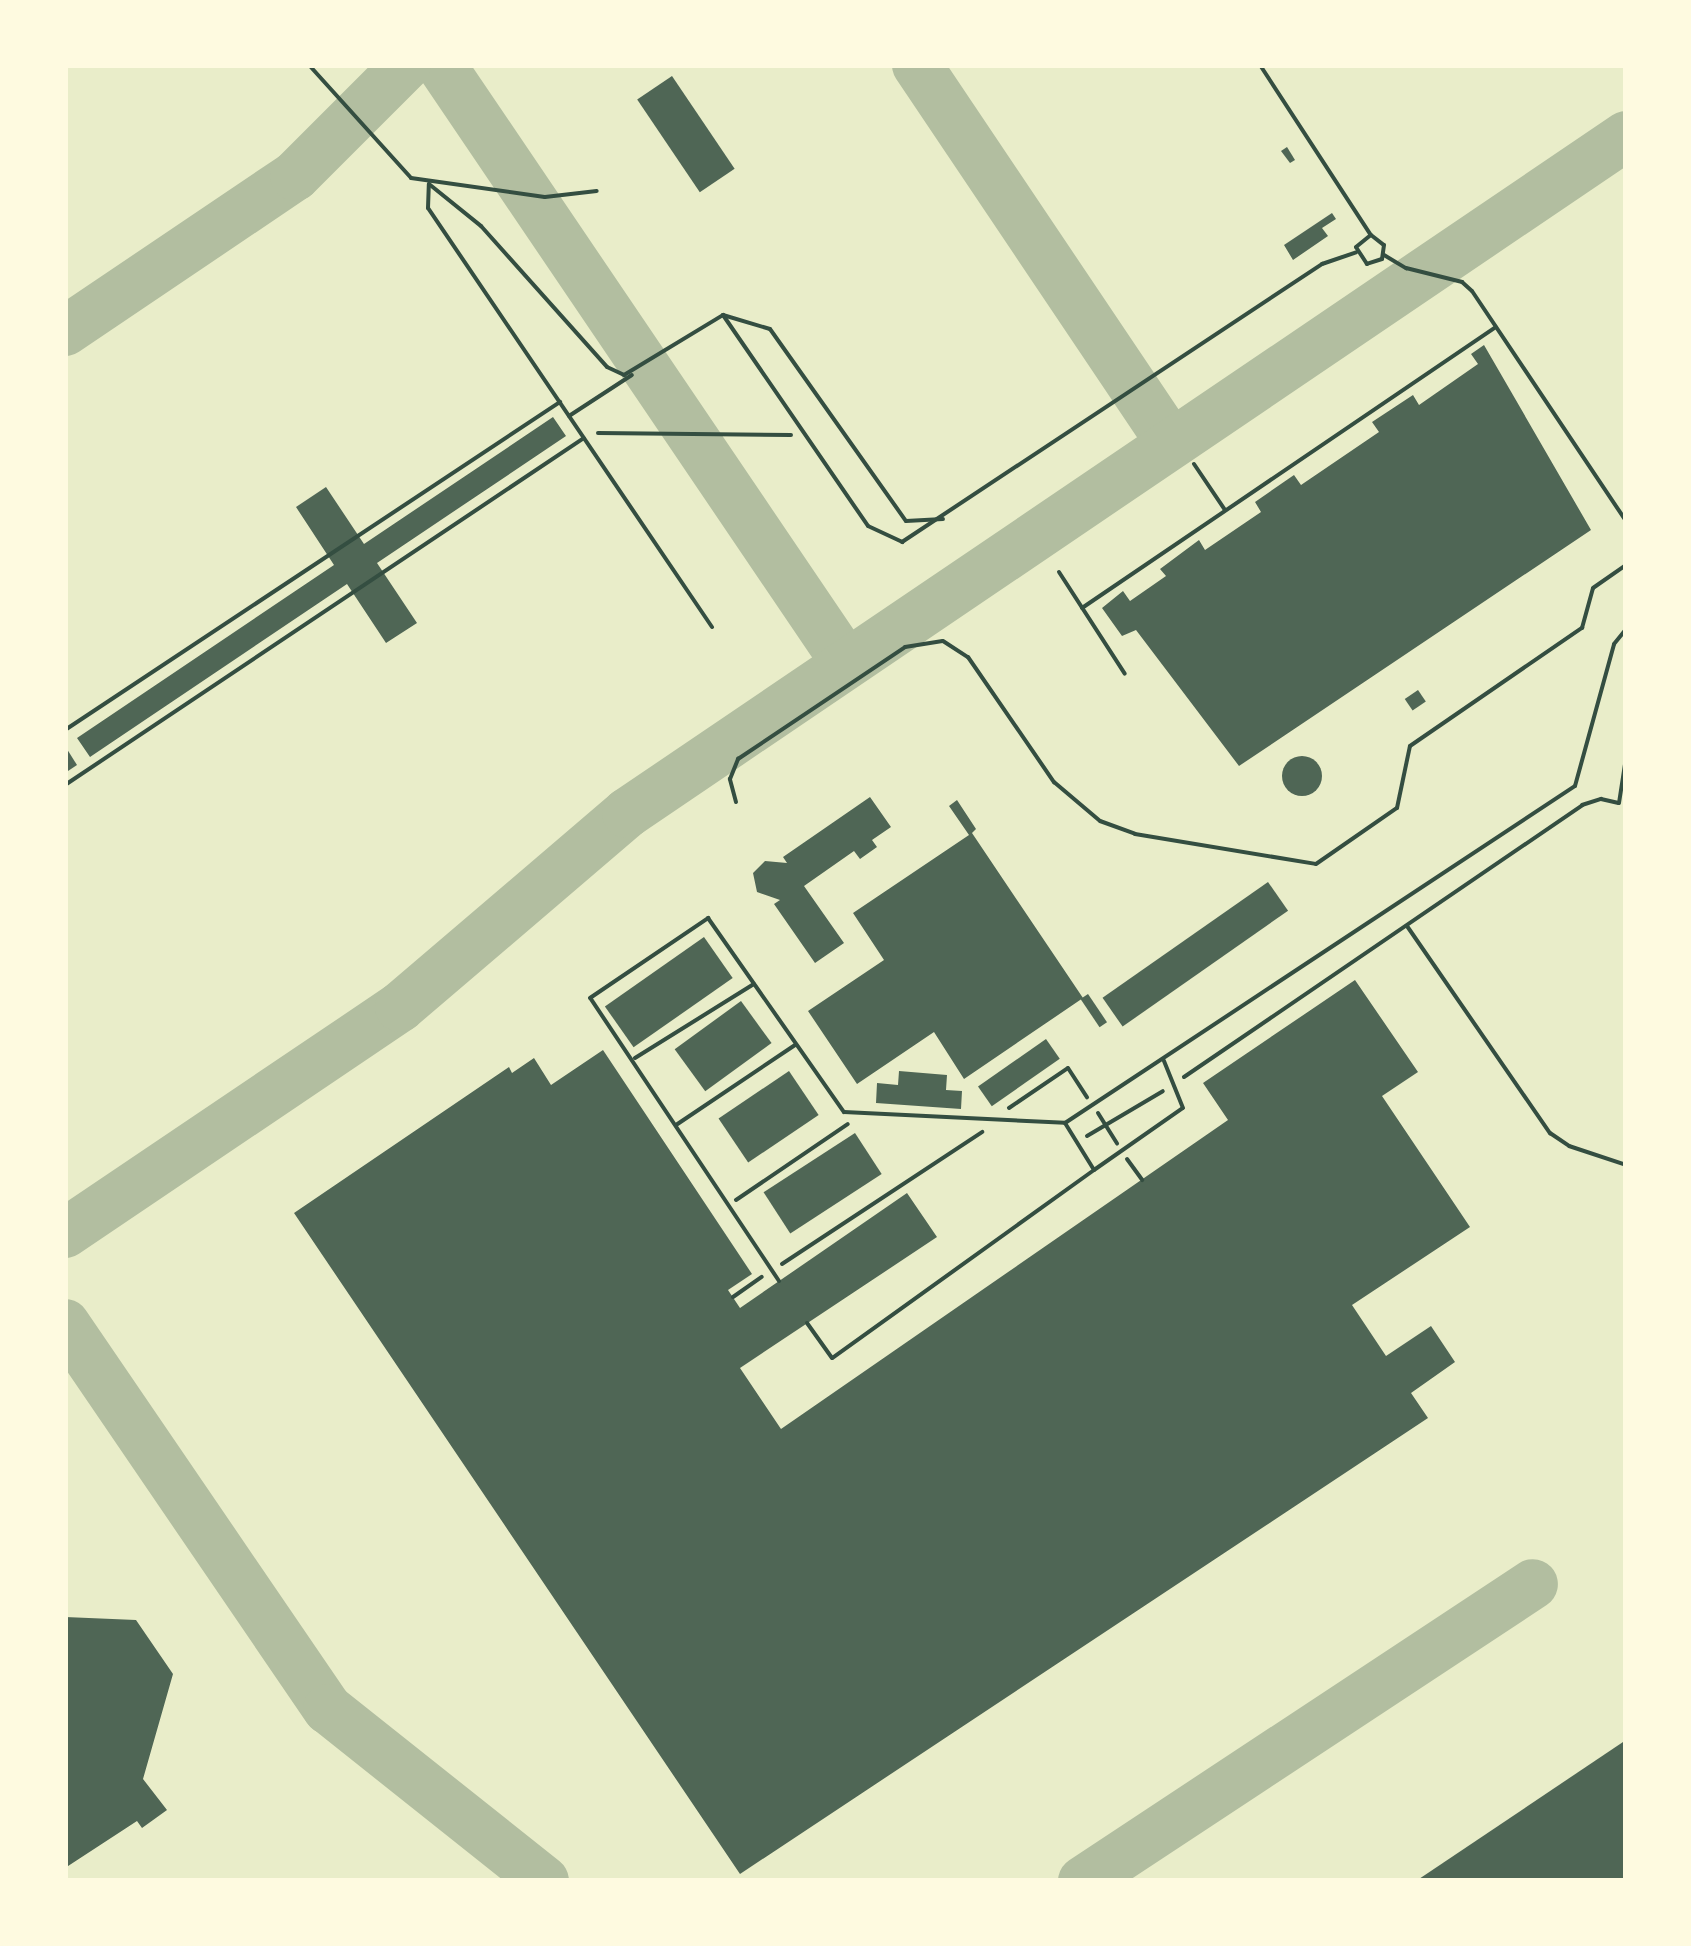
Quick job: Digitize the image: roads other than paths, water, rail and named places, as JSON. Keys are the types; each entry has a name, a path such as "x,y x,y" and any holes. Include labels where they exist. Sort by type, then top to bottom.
{"lane":[{"path":"308,65 398,166 429,184 481,226 607,367 634,374"},
{"path":"1260,65 1371,235 1381,240 1384,254 1406,268 1462,282 1496,326 1626,521"},
{"path":"429,184 545,197 597,190"},
{"path":"429,184 428,208 712,627"},
{"path":"1356,252 1360,240 1371,235"},
{"path":"1356,252 1368,264 1384,254"},
{"path":"723,314 877,534 902,542 943,519 1322,264 1356,252"},
{"path":"570,416 723,314"},
{"path":"723,314 781,338 906,521 943,519"},
{"path":"1082,608 1496,326"},
{"path":"65,730 560,402"},
{"path":"65,785 584,438"},
{"path":"1194,464 1226,510"},
{"path":"736,802 730,780 738,759 905,647 943,641 968,657 1054,782 1100,821 1154,838 1316,864 1397,808 1410,746 1582,628 1592,588 1626,565"},
{"path":"1059,572 1125,674"},
{"path":"779,1280 590,998 708,918 844,1112 1065,1124 1575,786 1614,644 1626,629"},
{"path":"1626,848 1626,988"},
{"path":"633,1059 754,984"},
{"path":"676,1125 796,1045"},
{"path":"807,1323 832,1358 1183,1108 1164,1061"},
{"path":"1065,1124 1094,1170"}]}
